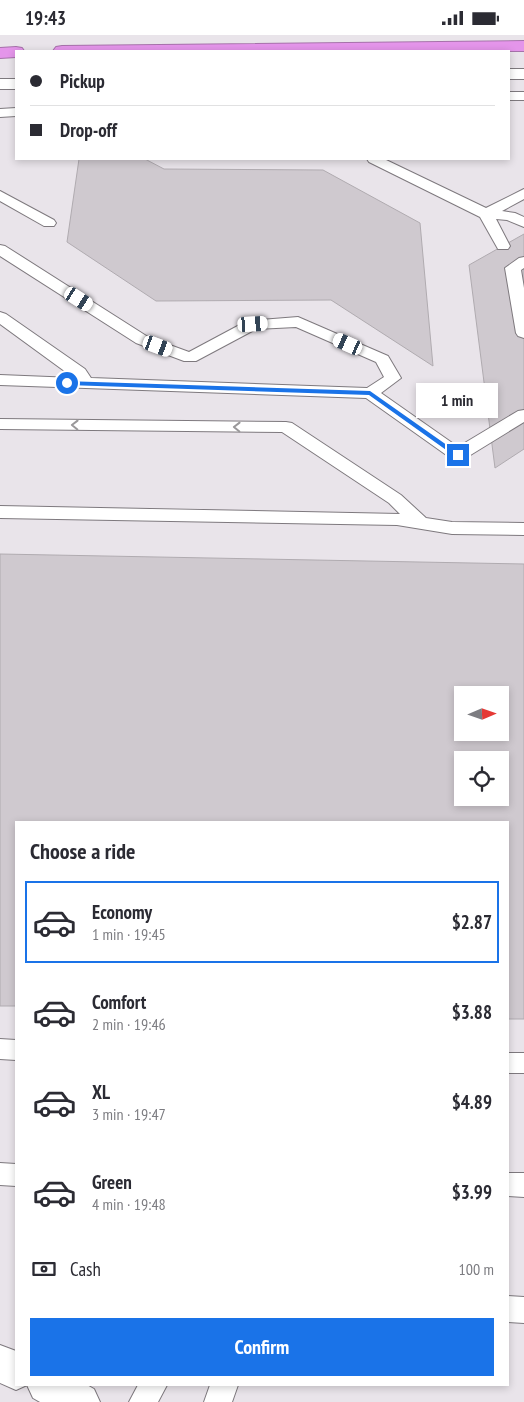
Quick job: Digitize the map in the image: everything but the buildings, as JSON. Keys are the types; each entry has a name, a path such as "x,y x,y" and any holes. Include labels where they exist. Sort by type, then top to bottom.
{"highway":[{"path":"112,50 524,46"},
{"path":"0,53 15,52"},
{"path":"510,63 524,62"}],"main road":[{"path":"510,74 524,74"},
{"path":"0,84 15,84"},
{"path":"0,1363 15,1370"},
{"path":"48,1386 81,1402"}],"lane":[{"path":"510,96 524,96"},
{"path":"0,113 15,112"},
{"path":"376,160 486,215 510,215 524,223"},
{"path":"486,215 524,193"},
{"path":"0,195 49,223"},
{"path":"486,215 503,246"},
{"path":"0,249 142,340 190,358 253,324 298,322 382,359 393,378 370,393"},
{"path":"518,265 524,333"},
{"path":"0,317 78,372 85,383"},
{"path":"0,380 370,393 458,455 524,415"},
{"path":"0,424 286,427 395,499 420,523"},
{"path":"0,512 397,519 452,528 524,529"},
{"path":"0,1049 15,1050"},
{"path":"509,1063 524,1063"},
{"path":"0,1174 15,1175"},
{"path":"509,1185 524,1185"},
{"path":"509,1309 524,1310"},
{"path":"143,1402 152,1386"},
{"path":"218,1402 224,1386"}],"route":[{"path":"67,383 370,393 458,455"}]}
